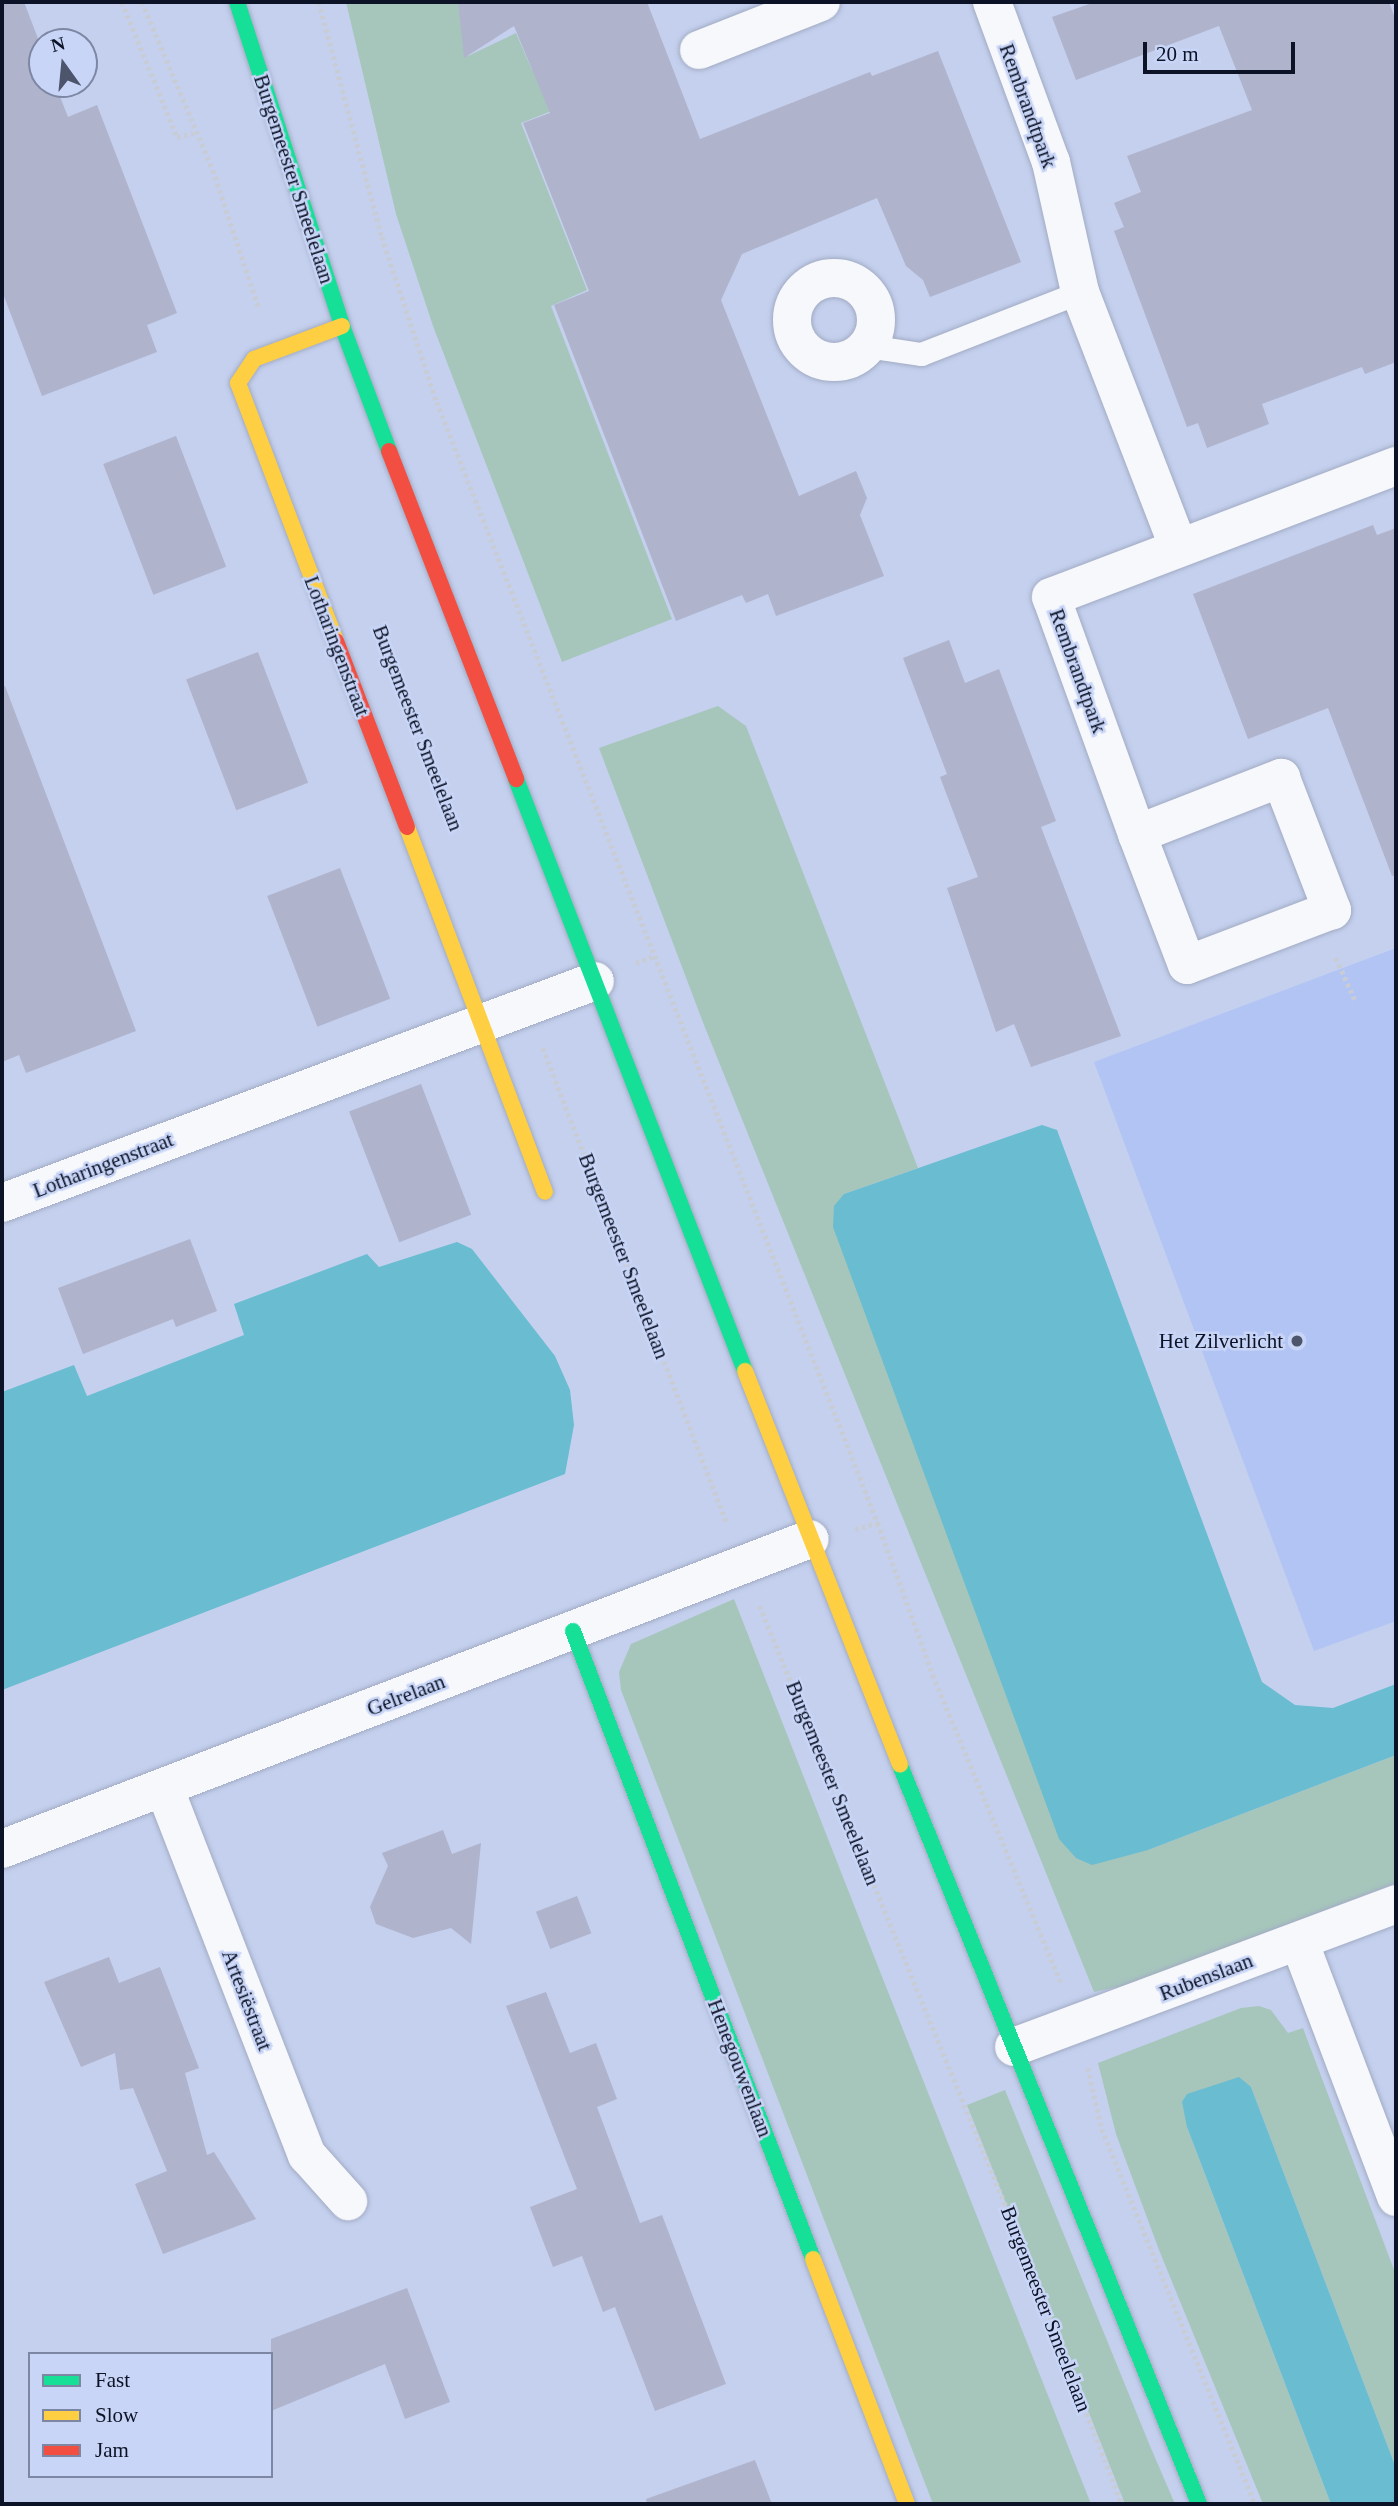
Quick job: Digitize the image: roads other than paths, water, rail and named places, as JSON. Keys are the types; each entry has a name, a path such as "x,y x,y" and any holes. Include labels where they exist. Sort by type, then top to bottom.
{"street":[{"name":"Burgemeester Smeelelaan","path":"237,2 342,326 810,1539 1129,2340 1199,2504"},
{"path":"699,50 821,2"},
{"name":"Rembrandtpark","path":"992,2 1051,162 1080,292 1179,548"},
{"name":"Lotharingenstraat","path":"342,326 254,359 238,383 545,1192"},
{"name":"Rembrandtpark","path":"1137,834 1281,778 1332,911 1187,965 1137,834 1051,597 1396,466"},
{"name":"Lotharingenstraat","path":"2,1203 594,981"},
{"name":"Gelrelaan","path":"2,1849 810,1539"},
{"name":"Henegouwenlaan","path":"573,1631 907,2504"},
{"name":"Artesiëstraat","path":"164,1787 307,2155 348,2202"},
{"name":"Rubenslaan","path":"1014,2046 1396,1905"},
{"path":"1299,1941 1396,2197"}],"lane":[{"path":"867,346 921,354 1080,292"}],"place":[{"name":"Het Zilverlicht","path":"1297,1341"}]}
